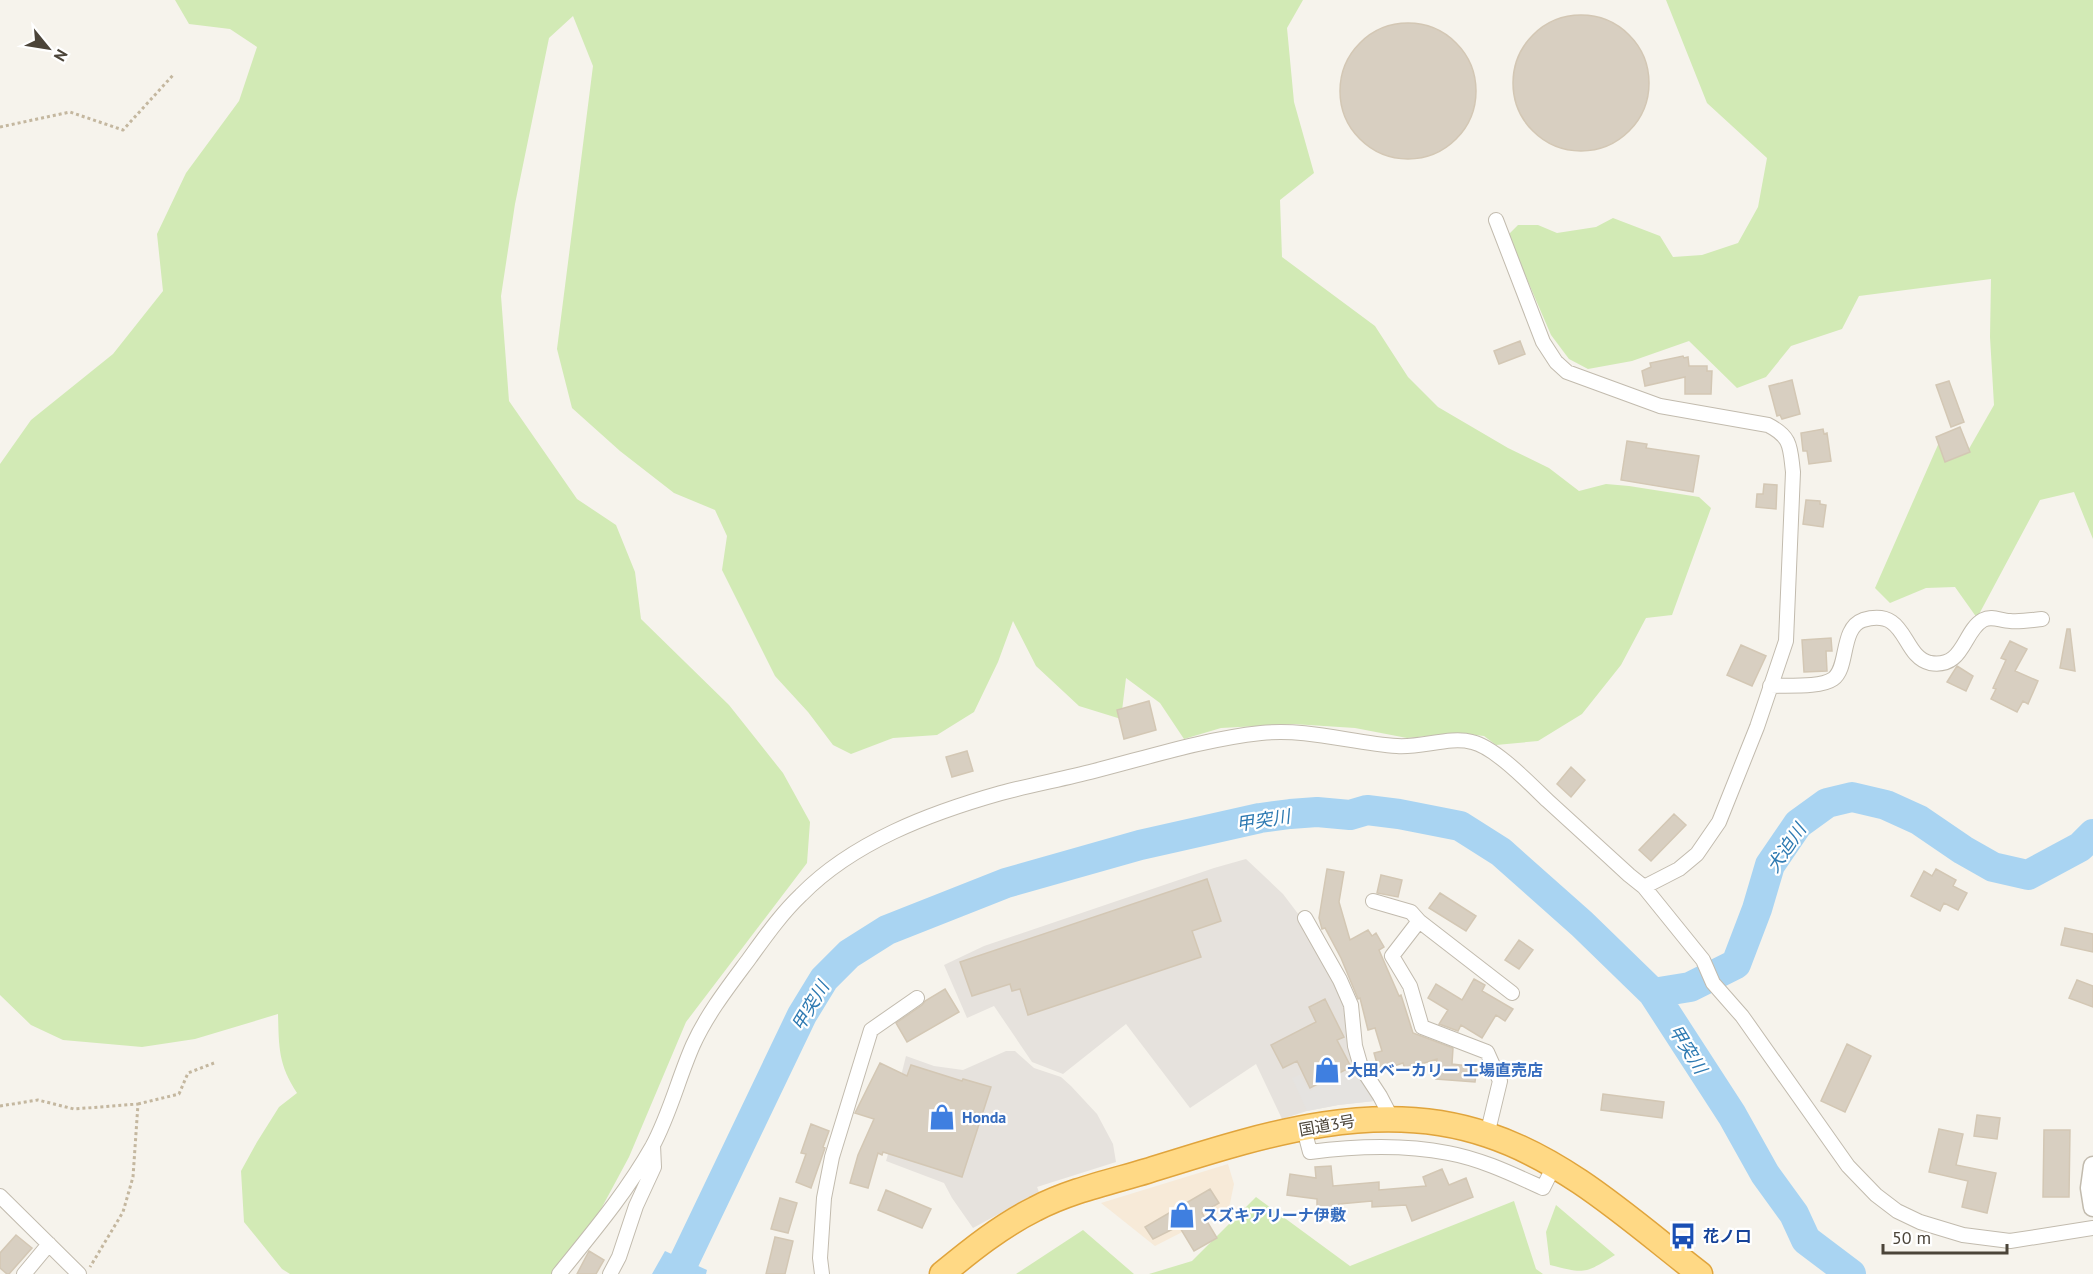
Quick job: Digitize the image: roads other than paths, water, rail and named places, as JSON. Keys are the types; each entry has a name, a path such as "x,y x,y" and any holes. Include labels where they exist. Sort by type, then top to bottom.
{"highway":[{"name":"国道3号","path":"942,1274 976,1246 1035,1209 1103,1184 1255,1139 1356,1119 1392,1119 1443,1124 1488,1135 1554,1166 1590,1188 1700,1274"}],"street":[{"path":"1496,220 1543,342 1556,362 1567,372 1660,406 1768,425 1779,430 1787,439 1793,472 1786,641 1719,822 1697,854 1678,868 1644,887"},
{"path":"1770,686 1819,684 1833,679 1839,673 1851,631 1860,621 1873,618 1892,622 1920,658 1930,663 1953,658 1962,650 1976,625 1986,618 2009,621 2042,619"},
{"path":"559,1274 629,1186 653,1145 667,1116 694,1044 710,1015 760,945 801,894 842,862 873,843 918,821 1002,793 1188,747 1263,733 1327,735 1398,746 1426,746 1459,740 1474,742 1485,748 1519,774 1644,887 1703,960 1713,983 1742,1016 1848,1166 1876,1195 1897,1211 1920,1222 1963,1235 2010,1241 2093,1228"},
{"path":"1373,901 1411,912 1419,921 1512,993"},
{"path":"1305,918 1352,1005 1355,1046 1360,1067 1380,1096 1392,1119"},
{"path":"1419,921 1392,956 1410,986 1422,1027 1487,1052 1500,1081 1488,1135"},
{"path":"822,1274 820,1258 824,1198 830,1167 871,1030 917,998"},
{"path":"1304,1128 1310,1152 1348,1147 1400,1146 1449,1153 1491,1166 1543,1188 1554,1166"},
{"path":"610,1274 619,1257 636,1206 654,1167 653,1145"},
{"path":"2093,1166 2090,1188 2093,1207"},
{"path":"0,1196 79,1274"},
{"path":"24,1274 49,1244"}],"water":[{"path":"665,1251 707,1270 706,1274 652,1274"}],"waterway":[{"name":"犬迫川","path":"1653,993 1690,987 1736,964 1757,909 1770,865 1798,824 1827,803 1852,797 1886,805 1919,820 1993,867 2028,875 2080,847 2093,834"},
{"name":"甲突川","path":"678,1274 802,1015 824,979 849,954 887,930 1006,883 1140,845 1260,818 1317,812 1350,815 1367,810 1460,826 1501,852 1582,924 1653,993 1732,1115 1765,1174 1794,1214 1806,1240 1851,1274"}],"place":[{"name":"大田ベーカリー 工場直売店","path":"1327,1070"},
{"name":"Honda","path":"942,1117"},
{"name":"スズキアリーナ伊敷","path":"1182,1215"},
{"name":"花ノ口","path":"1683,1236"}]}
